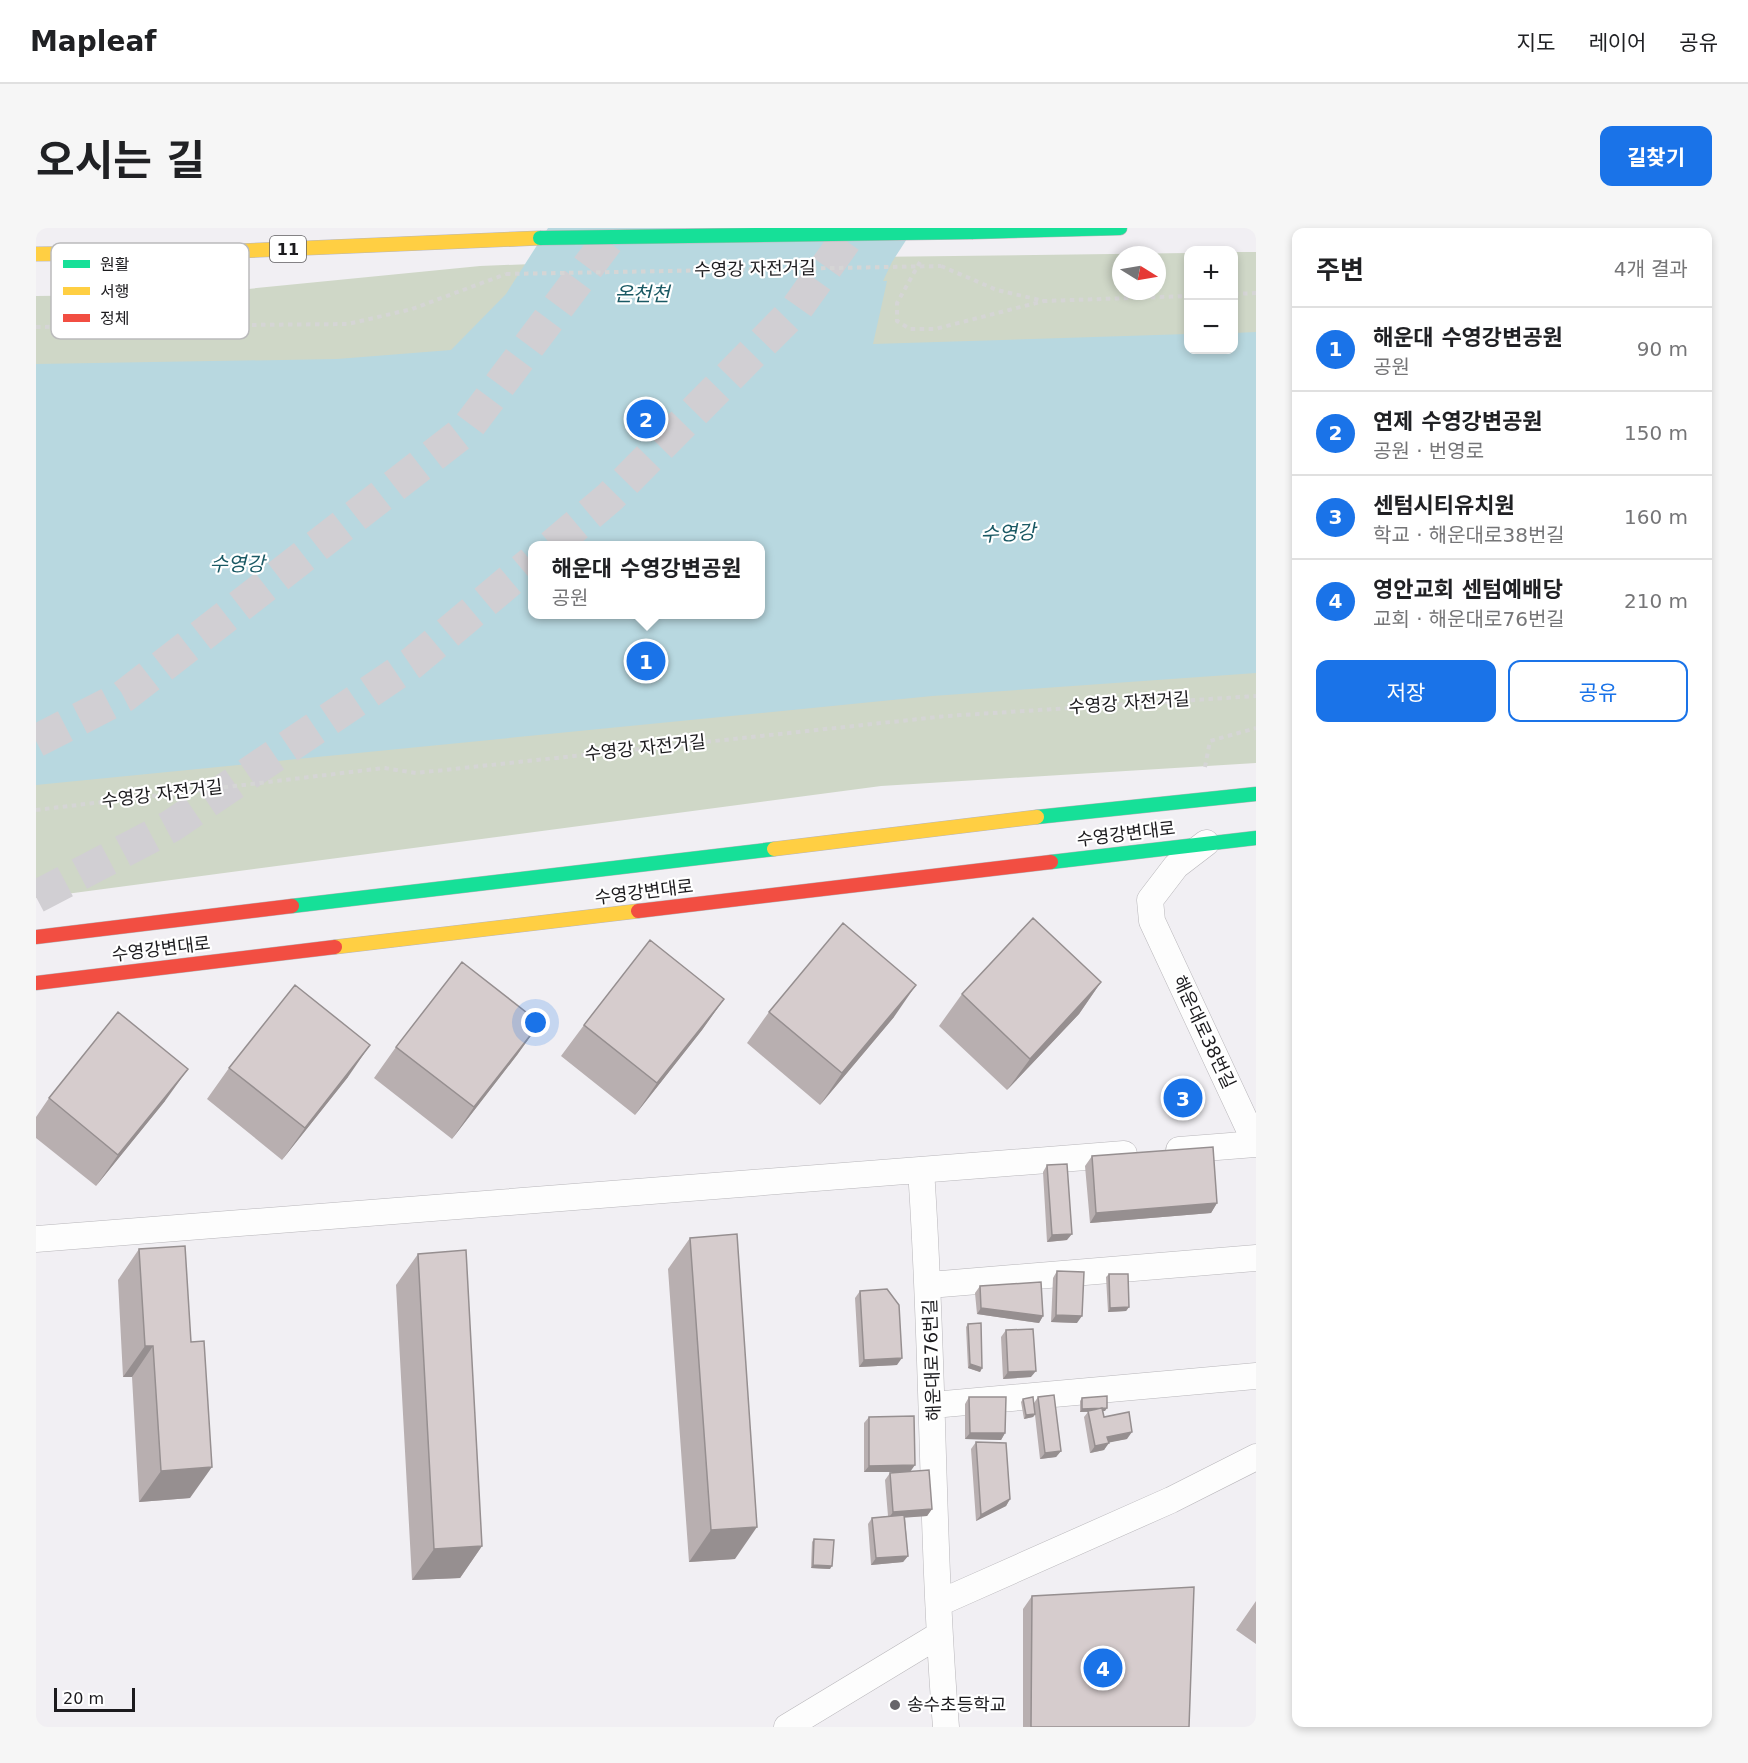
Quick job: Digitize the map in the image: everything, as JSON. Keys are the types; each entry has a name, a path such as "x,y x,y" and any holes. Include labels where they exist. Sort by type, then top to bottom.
{"main road":[{"name":"11","path":"249,250 540,238 1120,228"},
{"name":"11","path":"36,254 51,254"},
{"path":"36,265 51,264"},
{"path":"36,938 1199,798 1256,794"},
{"name":"수영강변대로","path":"36,983 1256,838"}],"street":[{"path":"1199,798 1256,783"},
{"path":"1206,843 1256,852"},
{"name":"해운대로38번길","path":"1206,843 1176,866 1150,900 1152,921 1256,1144"},
{"path":"36,1239 1256,1144"},
{"path":"921,1170 929,1285"},
{"name":"해운대로76번길","path":"946,1727 939,1635 929,1285 1256,1258"},
{"path":"933,1406 1256,1376"},
{"path":"939,1603 1171,1500 1256,1457"},
{"path":"787,1727 939,1635"}],"path":[{"path":"924,256 897,303 897,321 910,329 935,329 1044,301"},
{"name":"수영강 자전거길","path":"249,325 348,324 412,309 506,274 941,266 997,290 1044,301 1184,296"},
{"path":"1238,294 1256,293"},
{"name":"수영강 자전거길","path":"36,327 51,327"},
{"name":"수영강 자전거길","path":"36,810 384,768 416,773 947,716 1256,696"},
{"path":"1199,798 1210,741 1256,728"}],"green space":[{"name":"수영강","path":"1238,252 1256,252 1256,763 881,786 36,898 36,296 51,296 51,339 249,339 249,289 480,266 631,260 1112,254 1112,300 1166,300 1166,253 1184,253 1184,354 1238,354"}],"water":[{"name":"수영강","path":"548,228 914,228 892,262 883,281 887,281 873,344 1184,334 1184,354 1238,354 1238,333 1256,332 1256,673 932,696 36,785 36,364 337,359 451,350 506,294"}],"building":[{"path":"1033,918 1101,982 1030,1059 962,994"},
{"path":"843,923 916,985 842,1073 769,1012"},
{"path":"650,940 724,999 657,1083 584,1025"},
{"path":"462,962 540,1023 474,1107 396,1047"},
{"path":"295,985 370,1045 305,1128 229,1068"},
{"path":"118,1012 188,1069 118,1155 49,1098"},
{"path":"1213,1147 1217,1203 1096,1213 1092,1156"},
{"path":"1067,1164 1072,1234 1052,1235 1047,1165"},
{"path":"737,1234 757,1527 711,1530 690,1238"},
{"path":"185,1246 191,1342 204,1341 212,1467 161,1471 153,1346 145,1346 139,1249"},
{"path":"466,1250 482,1546 434,1549 418,1254"},
{"path":"1057,1271 1084,1272 1082,1316 1056,1315"},
{"path":"1109,1274 1128,1274 1129,1307 1110,1308"},
{"path":"1041,1282 1043,1316 981,1308 980,1286"},
{"path":"887,1289 899,1305 902,1358 864,1360 860,1291"},
{"path":"981,1323 982,1368 970,1364 968,1324"},
{"path":"1033,1329 1036,1371 1008,1372 1006,1330"},
{"path":"1054,1395 1061,1451 1045,1453 1038,1397"},
{"path":"1107,1396 1107,1408 1082,1409 1082,1398"},
{"path":"969,1397 1006,1397 1005,1433 970,1433"},
{"path":"1033,1397 1035,1414 1026,1415 1023,1399"},
{"path":"1102,1408 1104,1417 1129,1412 1132,1432 1107,1437 1109,1443 1095,1446 1088,1411"},
{"path":"914,1416 915,1465 869,1466 869,1417"},
{"path":"976,1442 1006,1443 1010,1499 981,1515"},
{"path":"929,1470 932,1509 893,1512 890,1473"},
{"path":"904,1515 908,1556 876,1558 872,1518"},
{"path":"814,1539 834,1540 832,1566 813,1565"},
{"path":"1194,1587 1189,1727 1031,1727 1032,1596"}],"tunnel":[{"path":"36,741 124,696 466,430 617,228"},
{"path":"558,541 610,497 797,308 854,228"},
{"path":"36,897 171,826 412,663 528,565"}],"traffic: fast":[{"path":"973,232 1120,228"},
{"path":"540,238 973,232"},
{"path":"1037,817 1256,794"},
{"path":"1051,862 1256,838"},
{"path":"292,906 774,849"}],"traffic: slow":[{"path":"249,250 540,238"},
{"path":"36,254 51,254"},
{"path":"774,849 1037,817"},
{"path":"335,947 638,911"}],"traffic: jam":[{"path":"638,911 1051,862"},
{"path":"36,937 292,906"},
{"path":"36,983 335,947"}],"place":[{"name":"연제 수영강변공원","path":"646,419"},
{"name":"해운대 수영강변공원","path":"646,661"},
{"name":"센텀시티유치원","path":"1183,1098"},
{"name":"영안교회 센텀예배당","path":"1103,1668"},
{"name":"송수초등학교","path":"895,1705"}],"water label":[{"name":"온천천","path":"642,294"}]}
